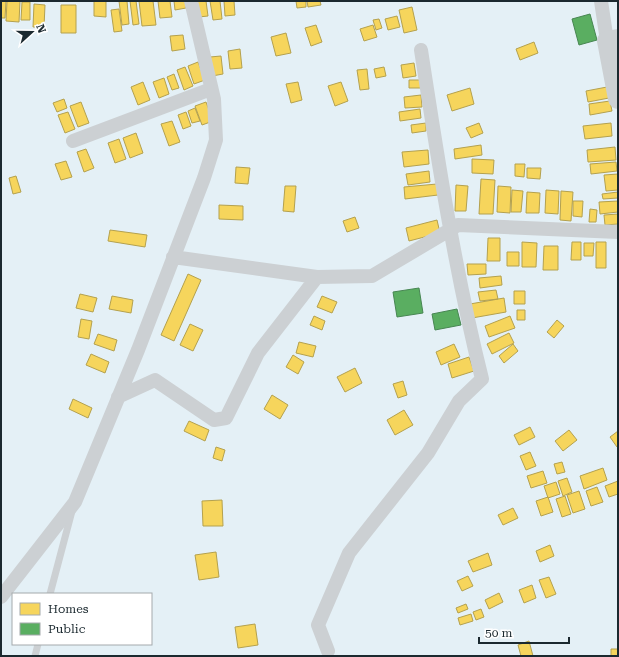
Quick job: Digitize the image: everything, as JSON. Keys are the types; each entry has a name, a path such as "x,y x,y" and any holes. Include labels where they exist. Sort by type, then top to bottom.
{"street":[{"path":"1,597 75,502 204,178 216,140 214,99 192,1"},
{"path":"601,1 613,40 618,99"},
{"path":"328,651 318,625 349,553 428,453 459,401 482,380 467,320 449,230 421,50"},
{"path":"73,141 211,88"},
{"path":"173,257 317,277 372,276 458,225 618,232"},
{"path":"118,397 154,380 214,420 226,418 258,353 317,277"}],"lane":[{"path":"50,593 75,502"},
{"path":"35,656 38,645"}],"building: Homes":[{"path":"1,1 6,1 5,18 1,18"},
{"path":"7,1 20,1 19,22 6,21"},
{"path":"94,1 106,1 106,17 94,16"},
{"path":"119,1 127,1 129,24 122,25"},
{"path":"130,1 136,1 139,24 133,25"},
{"path":"139,1 153,1 156,25 142,26"},
{"path":"158,1 170,1 172,17 160,18"},
{"path":"174,1 185,1 186,8 175,10"},
{"path":"197,1 206,1 208,16 199,17"},
{"path":"210,1 220,1 222,19 213,20"},
{"path":"224,1 234,1 235,15 225,16"},
{"path":"296,1 306,1 306,7 297,8"},
{"path":"307,1 320,1 321,5 308,7"},
{"path":"22,2 30,2 30,20 21,20"},
{"path":"34,4 45,5 44,27 33,27"},
{"path":"61,5 76,5 76,33 61,33"},
{"path":"412,7 417,30 404,33 399,10"},
{"path":"119,9 122,31 114,32 111,10"},
{"path":"397,16 400,27 388,30 385,19"},
{"path":"379,19 382,28 376,30 373,20"},
{"path":"316,25 322,42 311,46 305,28"},
{"path":"373,25 377,37 364,41 360,29"},
{"path":"286,33 291,53 276,56 271,37"},
{"path":"183,35 185,49 172,51 170,36"},
{"path":"534,42 538,53 520,60 516,49"},
{"path":"240,49 242,68 230,69 228,51"},
{"path":"221,56 223,74 212,76 210,57"},
{"path":"198,62 205,80 194,84 188,66"},
{"path":"414,63 416,76 403,78 401,65"},
{"path":"185,67 193,86 184,90 177,70"},
{"path":"384,67 386,76 376,78 374,69"},
{"path":"367,69 369,89 360,90 357,70"},
{"path":"174,74 179,88 172,90 167,77"},
{"path":"164,78 169,94 159,98 153,82"},
{"path":"409,80 421,80 421,88 409,88"},
{"path":"143,82 150,100 138,105 131,87"},
{"path":"298,82 302,100 291,103 286,84"},
{"path":"341,82 348,101 335,106 328,86"},
{"path":"607,87 609,98 588,102 586,91"},
{"path":"470,88 474,104 452,111 447,95"},
{"path":"421,95 422,107 405,108 404,97"},
{"path":"64,99 67,108 57,112 53,103"},
{"path":"610,101 612,111 590,115 589,104"},
{"path":"81,102 89,123 78,127 70,106"},
{"path":"206,102 213,121 202,125 195,106"},
{"path":"195,108 200,121 192,123 188,111"},
{"path":"420,109 421,118 400,121 399,112"},
{"path":"68,112 75,129 65,133 58,115"},
{"path":"186,112 191,126 183,129 178,115"},
{"path":"172,121 180,142 169,146 161,124"},
{"path":"426,123 426,131 412,133 411,125"},
{"path":"479,123 483,133 471,138 466,128"},
{"path":"611,123 612,136 585,139 583,126"},
{"path":"136,133 143,153 130,158 123,138"},
{"path":"119,139 126,159 115,163 108,143"},
{"path":"481,145 482,155 455,159 454,149"},
{"path":"615,147 616,160 588,162 587,150"},
{"path":"86,149 94,168 84,172 77,152"},
{"path":"428,150 429,164 404,167 402,152"},
{"path":"472,159 494,160 493,174 472,173"},
{"path":"66,161 72,177 61,180 55,164"},
{"path":"616,162 617,171 591,174 590,164"},
{"path":"515,164 525,164 524,177 515,176"},
{"path":"236,167 250,168 248,184 235,183"},
{"path":"527,168 541,168 540,179 527,178"},
{"path":"429,171 430,182 408,185 406,174"},
{"path":"618,174 618,190 606,191 604,175"},
{"path":"16,176 21,192 13,194 9,178"},
{"path":"481,179 495,180 493,214 479,214"},
{"path":"437,184 438,195 405,199 404,187"},
{"path":"456,185 468,186 466,211 455,211"},
{"path":"285,186 296,186 294,212 283,211"},
{"path":"498,186 511,187 510,213 497,212"},
{"path":"512,190 523,191 521,212 511,212"},
{"path":"546,190 559,191 558,214 545,213"},
{"path":"561,191 573,192 571,221 560,220"},
{"path":"527,192 540,193 539,213 526,213"},
{"path":"618,192 618,198 603,199 602,194"},
{"path":"573,201 583,201 582,217 573,216"},
{"path":"618,201 618,212 600,214 599,202"},
{"path":"219,205 243,206 243,220 219,219"},
{"path":"590,209 597,210 596,222 589,222"},
{"path":"618,214 618,224 605,225 604,215"},
{"path":"355,217 359,228 347,232 343,221"},
{"path":"437,220 440,233 409,241 406,228"},
{"path":"110,230 147,235 145,247 108,241"},
{"path":"488,238 500,238 500,261 487,261"},
{"path":"522,242 537,243 536,267 522,267"},
{"path":"572,242 581,242 581,260 571,260"},
{"path":"596,242 606,242 606,268 596,268"},
{"path":"584,243 594,243 593,256 584,256"},
{"path":"544,246 558,246 558,270 543,270"},
{"path":"507,252 519,252 519,266 507,266"},
{"path":"467,264 486,264 486,274 468,275"},
{"path":"188,274 201,280 174,341 161,335"},
{"path":"501,276 502,285 480,288 479,278"},
{"path":"496,290 498,299 480,301 478,292"},
{"path":"514,291 525,291 525,304 514,304"},
{"path":"80,294 97,298 93,312 76,308"},
{"path":"112,296 133,300 131,313 109,309"},
{"path":"322,296 337,302 332,313 317,307"},
{"path":"504,298 506,312 472,318 470,304"},
{"path":"517,310 525,310 525,320 517,320"},
{"path":"314,316 325,321 322,330 310,325"},
{"path":"510,316 515,328 489,337 485,326"},
{"path":"81,319 92,321 89,339 78,337"},
{"path":"557,320 564,326 554,338 547,332"},
{"path":"190,324 203,330 193,351 180,345"},
{"path":"509,333 514,343 492,354 487,344"},
{"path":"98,334 117,340 114,351 94,344"},
{"path":"299,342 316,346 313,357 296,353"},
{"path":"454,344 460,357 441,365 436,352"},
{"path":"513,344 518,351 504,363 499,356"},
{"path":"91,354 109,362 105,373 86,365"},
{"path":"293,355 304,362 298,374 286,367"},
{"path":"469,357 474,371 452,378 448,364"},
{"path":"355,368 362,383 345,392 337,377"},
{"path":"403,381 407,395 398,398 393,384"},
{"path":"272,395 288,405 280,419 264,409"},
{"path":"73,399 92,408 88,418 69,409"},
{"path":"404,410 413,425 395,435 387,420"},
{"path":"189,421 209,430 205,441 184,431"},
{"path":"530,427 535,437 519,445 514,435"},
{"path":"569,430 577,440 563,451 555,441"},
{"path":"618,431 618,446 617,447 610,437"},
{"path":"216,447 225,450 222,461 213,458"},
{"path":"530,452 536,466 526,470 520,456"},
{"path":"562,462 565,472 557,474 554,464"},
{"path":"603,468 607,480 584,489 580,476"},
{"path":"543,471 547,483 531,488 527,476"},
{"path":"567,478 572,492 563,496 558,481"},
{"path":"618,481 618,494 609,497 605,486"},
{"path":"556,482 560,494 548,498 544,486"},
{"path":"597,487 603,502 591,506 586,491"},
{"path":"579,491 585,509 573,513 567,495"},
{"path":"565,496 571,514 562,517 556,499"},
{"path":"548,497 553,512 541,516 536,501"},
{"path":"222,500 223,526 203,526 202,501"},
{"path":"513,508 518,518 503,525 498,515"},
{"path":"550,545 554,556 540,562 536,551"},
{"path":"216,552 219,577 199,580 195,555"},
{"path":"488,553 492,565 473,572 468,561"},
{"path":"468,576 473,586 462,591 457,581"},
{"path":"549,577 556,594 546,598 539,580"},
{"path":"532,585 536,598 524,603 519,590"},
{"path":"499,593 503,602 489,609 485,600"},
{"path":"466,604 468,609 458,613 456,608"},
{"path":"481,609 484,617 476,620 473,612"},
{"path":"471,614 473,621 460,625 458,618"},
{"path":"255,624 258,645 238,648 235,627"},
{"path":"529,641 533,656 521,656 518,645"},
{"path":"611,649 618,649 618,656 611,656"}],"building: Public":[{"path":"590,14 597,40 579,45 572,19"},
{"path":"419,288 423,313 397,317 393,292"},
{"path":"457,309 461,325 435,330 432,314"}]}
